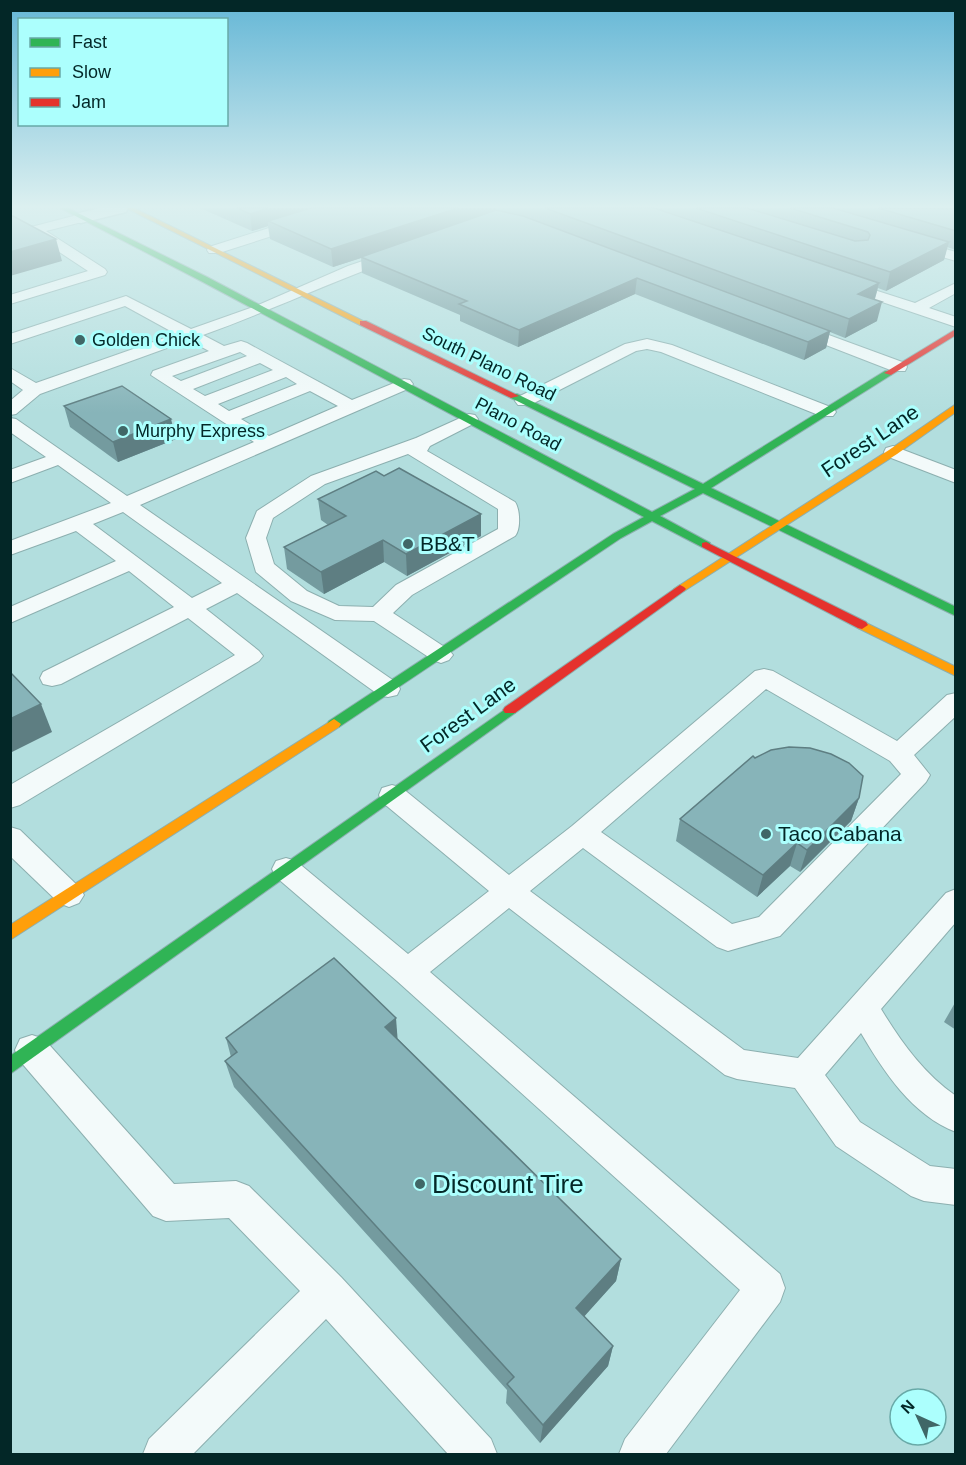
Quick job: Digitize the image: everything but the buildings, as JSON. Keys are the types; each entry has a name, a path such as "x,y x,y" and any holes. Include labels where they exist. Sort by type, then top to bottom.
{"main road":[{"name":"Plano Road","path":"196,276 730,557 956,672"},
{"name":"South Plano Road","path":"269,276 704,488"},
{"path":"10,934 441,656 617,536 704,488 956,332"},
{"name":"Forest Lane","path":"21,1058 695,579 893,452 956,407"},
{"path":"704,488 778,527 956,612"}],"lane":[{"path":"10,300 86,276"},
{"path":"10,410 34,390 261,309 337,276"},
{"path":"827,278 956,322"},
{"path":"916,309 956,287"},
{"path":"10,339 126,301 223,352"},
{"path":"782,322 899,367"},
{"path":"524,401 631,347 647,344 666,348 827,412"},
{"path":"268,443 159,375 241,346 352,407"},
{"path":"179,388 261,357"},
{"path":"204,403 287,371"},
{"path":"10,373 34,390"},
{"path":"227,418 311,384"},
{"path":"10,549 124,505 404,384"},
{"path":"441,656 379,614 335,613 299,596 264,567 256,538 264,514 318,480 423,442 469,418"},
{"path":"10,423 388,689"},
{"path":"379,614 404,590 508,532 508,506 417,453 423,442"},
{"path":"893,452 956,477"},
{"path":"10,477 60,458"},
{"path":"10,798 251,656 78,522"},
{"path":"10,616 132,562"},
{"path":"52,678 237,584"},
{"path":"408,972 582,833 764,677 898,754 917,775 769,927 728,938 582,833"},
{"path":"898,754 956,701"},
{"path":"392,795 509,891 737,1064 805,1074 848,1134 924,1183 956,1187"},
{"path":"10,838 69,895"},
{"path":"286,869 408,972 766,1288 640,1455"},
{"path":"805,1074 956,901"},
{"path":"863,1008 895,1060 938,1105 956,1116"},
{"path":"21,1058 166,1203 236,1199 327,1291 476,1455"},
{"path":"164,1455 327,1291"}],"traffic: fast":[{"path":"199,276 706,545"},
{"path":"334,724 617,536 704,488 888,373"},
{"path":"514,396 956,612"},
{"path":"10,1066 510,710"}],"traffic: slow":[{"path":"268,276 363,323"},
{"path":"680,589 893,452 956,407"},
{"path":"862,625 956,672"},
{"path":"10,934 334,724"}],"traffic: jam":[{"path":"363,323 514,396"},
{"path":"888,373 956,331"},
{"path":"706,545 862,625"},
{"path":"510,710 680,589"}],"place":[{"name":"Golden Chick","path":"80,340"},
{"name":"Murphy Express","path":"123,431"},
{"name":"BB&T","path":"408,544"},
{"name":"Taco Cabana","path":"766,834"},
{"name":"Discount Tire","path":"420,1184"}]}
